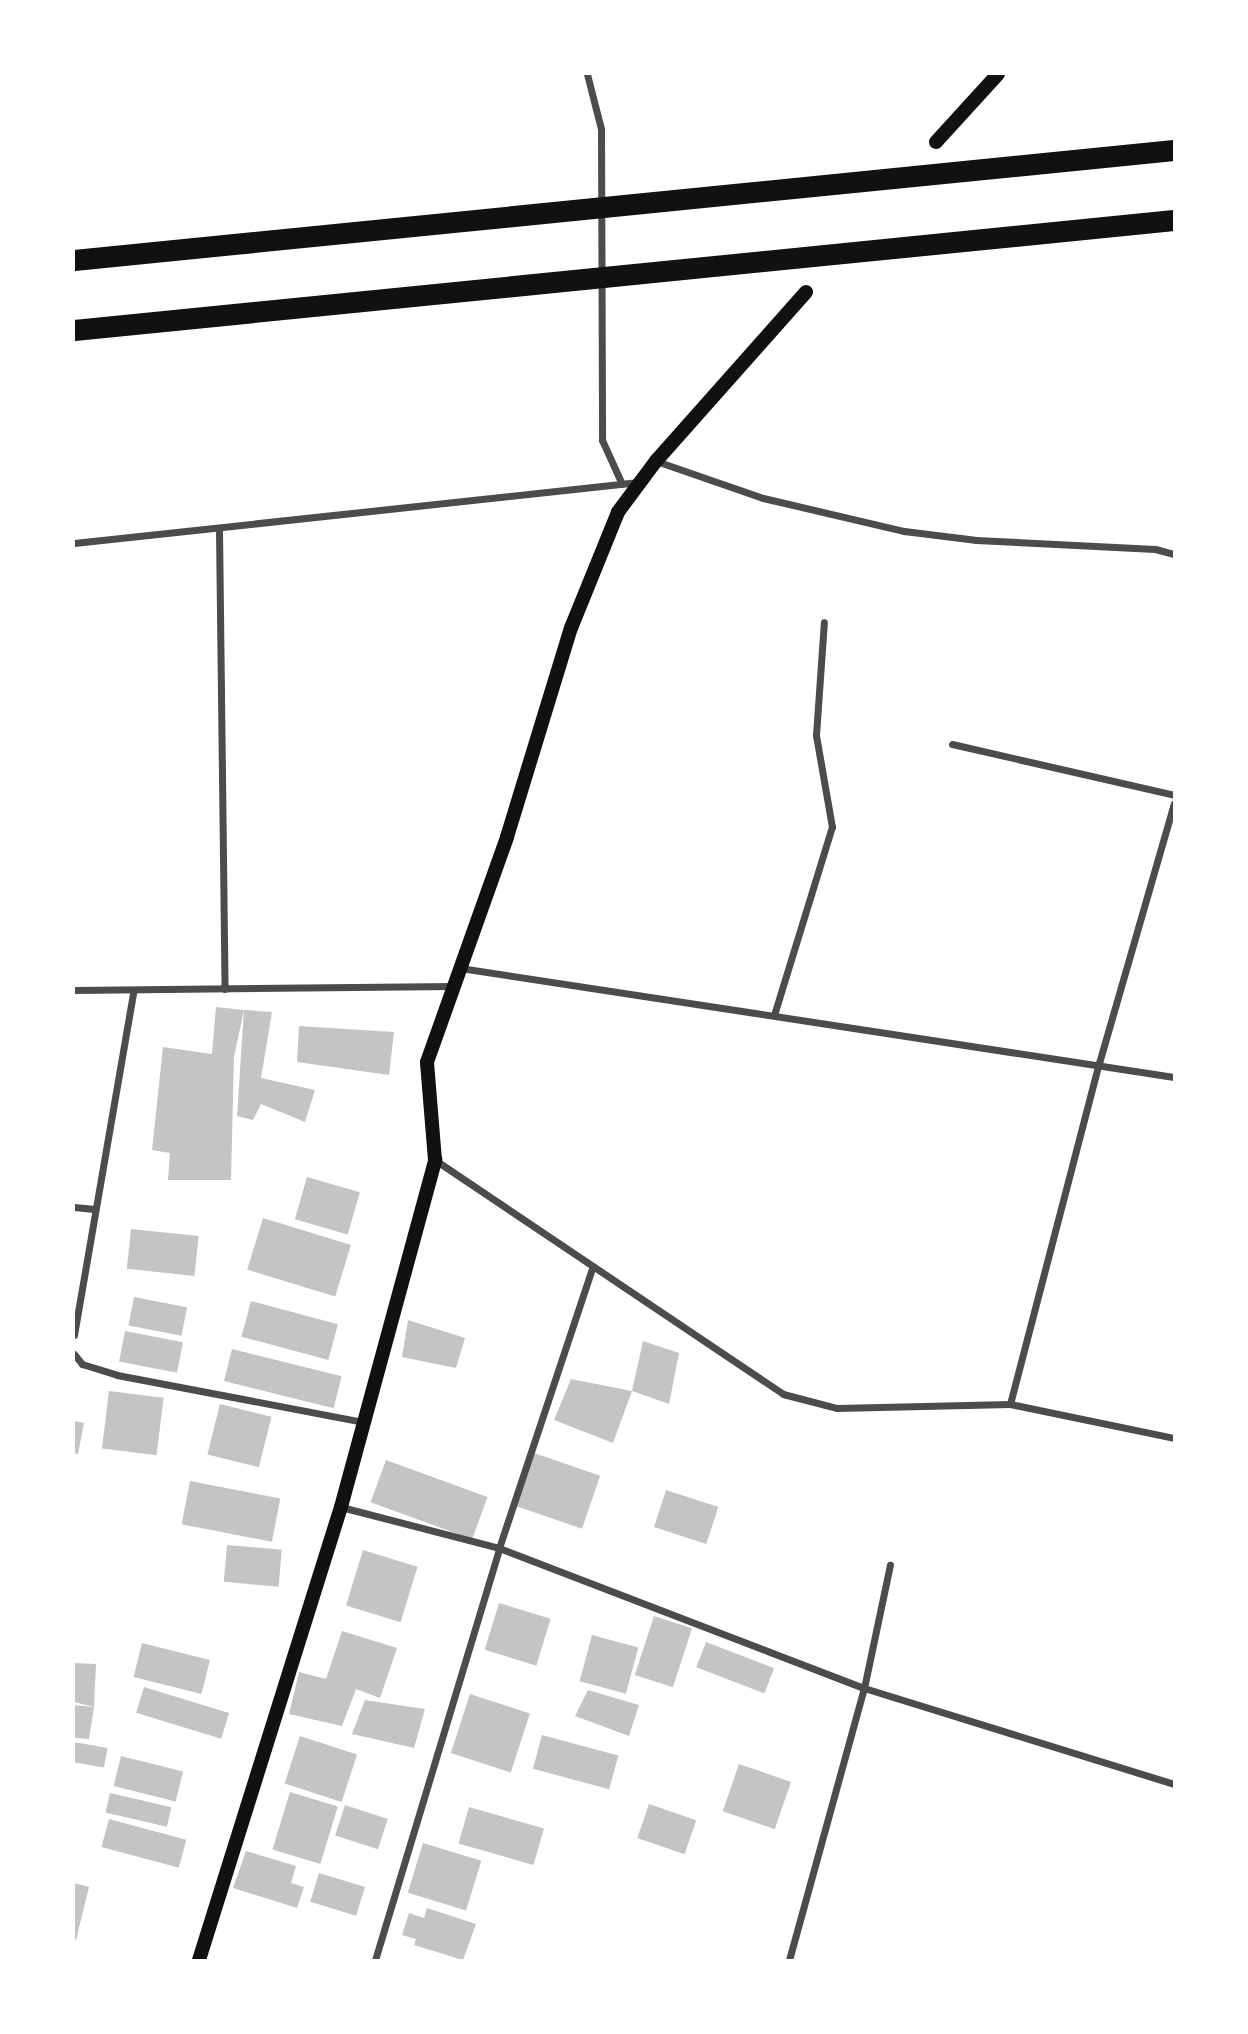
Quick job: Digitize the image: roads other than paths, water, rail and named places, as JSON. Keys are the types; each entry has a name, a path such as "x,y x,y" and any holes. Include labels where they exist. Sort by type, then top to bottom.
{"highway":[{"path":"74,260 1174,150"},
{"path":"74,330 1174,220"}],"main road":[{"path":"936,142 998,74"},
{"path":"199,1961 341,1507 435,1160 427,1062 507,837 571,628 618,512 656,461 806,292"}],"street":[{"path":"587,74 601,130 602,440 622,484"},
{"path":"656,461 763,498 904,531 976,540 1155,548 1174,554"},
{"path":"74,543 219,530 639,482"},
{"path":"219,530 225,989"},
{"path":"774,1015 832,827 816,735 824,622"},
{"path":"952,744 1174,795"},
{"path":"1010,1404 1100,1063 1174,804"},
{"path":"460,968 1100,1063 1174,1077"},
{"path":"74,990 133,992 455,986"},
{"path":"74,1335 133,992"},
{"path":"435,1160 783,1394 837,1408 1010,1404 1174,1438"},
{"path":"74,1207 94,1209"},
{"path":"375,1961 499,1549 593,1266"},
{"path":"74,1354 82,1364 117,1375 363,1422"},
{"path":"341,1507 499,1549 864,1688 1174,1784"},
{"path":"789,1961 864,1688 890,1565"}]}
